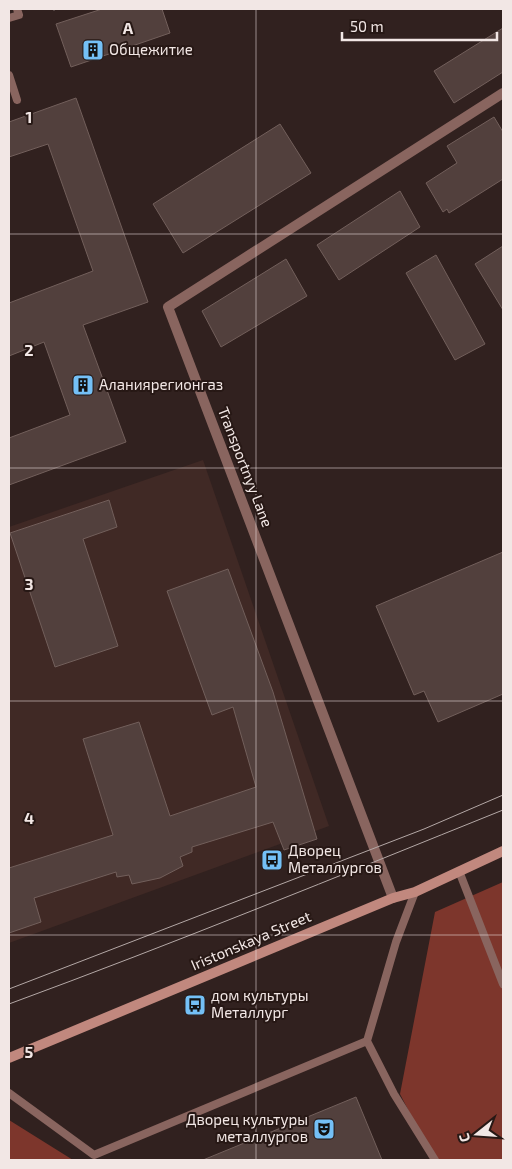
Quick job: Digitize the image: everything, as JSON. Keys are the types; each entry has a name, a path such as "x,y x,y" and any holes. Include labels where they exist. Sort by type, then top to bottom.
{"main road":[{"name":"Iristonskaya Street","path":"9,1058 393,898 415,892 503,851"}],"street":[{"name":"Transportnyy Lane","path":"393,898 168,307 503,92"}],"lane":[{"path":"9,18 19,15 17,9"},
{"path":"9,75 17,100"},
{"path":"459,871 503,984"},
{"path":"415,892 396,942 367,1041 394,1094 435,1160"},
{"path":"9,1092 97,1158 367,1041"}],"shaded area":[{"path":"203,460 329,826 9,943 9,527"},
{"path":"503,882 503,1160 434,1160 400,1094 435,912"},
{"path":"9,1120 73,1160 9,1160"}],"building":[{"name":"Общежитие","path":"102,9 162,9 170,33 71,67 56,24"},
{"path":"503,28 503,72 454,103 434,71"},
{"path":"76,98 148,302 83,325 126,442 9,485 9,438 70,415 44,342 9,356 9,303 93,271 48,144 9,157 9,122"},
{"path":"494,117 503,132 503,179 449,213 447,209 443,212 426,183 457,163 447,146"},
{"path":"280,124 311,173 183,253 153,204"},
{"path":"400,191 420,227 339,280 317,245"},
{"path":"503,246 503,310 475,264"},
{"path":"436,255 485,344 455,360 406,273"},
{"path":"286,259 307,296 221,347 202,311"},
{"path":"109,500 117,527 83,539 118,646 55,667 10,533"},
{"path":"503,552 503,694 438,722 424,691 414,695 376,606"},
{"path":"228,569 273,692 317,839 284,850 273,822 192,847 192,852 180,857 183,866 160,878 132,884 129,875 117,877 116,872 34,898 41,922 9,933 9,868 113,835 83,739 139,722 170,816 256,787 233,707 212,715 167,591"},
{"name":"Дворец культуры металлургов","path":"356,1097 382,1160 203,1160"}],"tram line":[{"path":"9,989 424,829 503,795"},
{"path":"9,1004 195,933 503,810"}],"place":[{"name":"Общежитие","path":"93,50"},
{"name":"Аланиярегионгаз","path":"83,385"},
{"name":"Дворец Металлургов","path":"272,860"},
{"name":"дом культуры Металлург","path":"195,1005"},
{"name":"Дворец культуры металлургов","path":"324,1129"}]}
